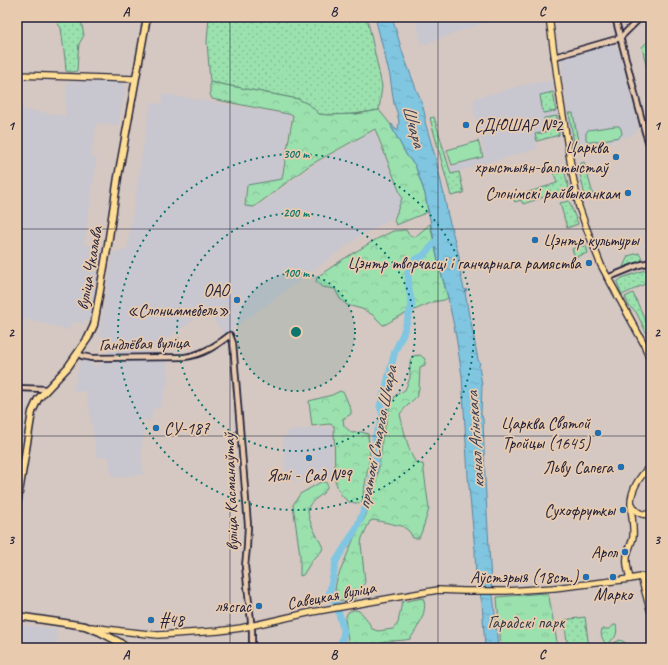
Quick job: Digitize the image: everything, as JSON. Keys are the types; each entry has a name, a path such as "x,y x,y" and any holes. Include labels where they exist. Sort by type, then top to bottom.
{"highway":[{"name":"вуліца Чкалава","path":"17,505 32,412 38,399 68,367 78,353 88,338 94,325 116,187 147,17"},
{"name":"Савецкая вуліца","path":"17,616 85,626"},
{"path":"85,626 100,632 127,648"}],"main road":[{"path":"550,17 561,108 576,193 593,246 607,278 644,344 651,363"},
{"path":"17,75 135,79"},
{"path":"630,579 627,558 633,538 631,502 634,488 638,480 651,465"},
{"path":"631,502 633,507 640,514 651,514"},
{"name":"Савецкая вуліца","path":"85,626 158,635 184,634 226,630 312,612 438,590 506,591 554,588 651,575"},
{"path":"641,577 651,613"},
{"path":"119,642 121,631"}],"street":[{"path":"615,17 643,127 651,150"},
{"path":"554,57 620,38 641,17"},
{"path":"607,278 639,265 651,262"},
{"name":"Гандлёвая вуліца","path":"78,353 82,356 92,358 172,358 192,356 205,352 230,335"},
{"name":"вуліца Касманаўтаў","path":"230,335 233,343 245,477 248,525 245,566 252,648"},
{"path":"17,388 47,389"}],"shaded area":[{"path":"416,17 500,17 421,45"},
{"path":"612,43 619,50 638,129 634,134 574,154 561,59"},
{"path":"552,81 561,136 537,141 536,149 452,173 450,167 485,157 473,107 475,98 518,86"},
{"path":"67,82 122,82 126,86 118,126 97,122 91,157 97,158 84,244 103,247 100,267 95,266 93,272 99,273 90,321 84,320 83,324 71,322 69,330 24,319 23,322 17,321 17,112 19,112 20,109 65,116"},
{"path":"163,94 291,115 281,179 246,185 243,205 255,208 314,165 374,131 402,199 393,218 360,236 225,335 207,311 145,353 111,354 102,341 103,336 99,335 113,253 127,249 151,102 161,104"},
{"path":"80,361 89,361 94,366 99,366 99,364 102,364 102,361 167,361 166,375 170,376 159,409 154,407 150,421 140,419 138,425 145,427 141,448 143,474 112,478 109,457 97,457 86,391 73,392"},
{"name":"Яслі - Сад №9","path":"332,427 333,479 287,481 283,437 288,436 287,431"},
{"path":"17,624 57,629 56,648 17,648"}],"green space":[{"path":"53,17 80,17 84,35 79,44 77,71 66,71 61,28"},
{"path":"209,17 367,17 382,86 379,110 354,114 319,114 310,105 298,99 210,82 207,41"},
{"path":"651,38 651,65 647,69 642,47"},
{"path":"210,82 298,99 310,105 319,114 357,114 379,110 391,125 407,156 415,165 425,194 428,212 396,225 394,220 402,198 375,129 310,165 254,207 245,206 247,185 282,179 293,115 212,99 210,94"},
{"path":"553,92 556,111 543,113 540,95"},
{"path":"569,113 573,113 579,147 575,148"},
{"path":"557,116 559,135 537,141 535,134 546,132 544,118"},
{"path":"434,117 451,174 459,172 464,193 451,196 430,118"},
{"path":"619,126 621,129 622,134 619,137 592,142 588,142 586,139 586,133 588,130"},
{"path":"478,141 483,157 452,165 447,150"},
{"path":"584,162 594,198 585,196 578,165"},
{"path":"564,170 570,192 556,198 553,194 523,204 521,200 515,202 513,197 557,183 554,173"},
{"path":"569,201 578,224 567,228 560,203"},
{"path":"430,224 448,298 433,302 383,325 373,315 362,309 347,305 340,299 335,289 322,287 316,282 317,277 375,240 393,231 406,230 409,235 415,237"},
{"path":"582,245 584,247 586,246 588,253 575,257 572,249"},
{"path":"639,253 642,258 641,261 623,267 628,256"},
{"path":"651,268 651,279 644,281 645,284 622,295 617,282 622,278"},
{"path":"633,293 651,335 648,336 636,312 629,306 625,297"},
{"path":"420,355 425,359 425,365 420,367 417,396 400,414 411,454 416,462 423,464 429,509 422,531 419,538 413,538 409,531 402,526 374,520 370,521 362,538 361,544 365,582 355,599 343,601 339,600 336,596 335,589 337,579 354,538 366,515 377,476 382,439 391,402 396,395 405,390 410,378 410,362 413,356"},
{"path":"340,391 344,393 351,410 351,414 343,419 344,426 352,433 362,432 368,434 370,457 362,501 360,503 349,502 342,496 338,489 335,480 333,425 312,426 309,401 332,395"},
{"path":"321,482 327,483 327,487 323,494 309,506 308,515 311,525 323,548 321,552 313,559 303,575 300,576 300,555 293,505 300,494"},
{"name":"Гарадскі парк","path":"546,593 549,597 558,648 501,648 497,597"},
{"path":"423,598 423,614 419,625 410,639 383,642 379,644 378,648 345,648 348,640 345,618 348,612 355,610 361,612 372,629 378,631 393,629 398,623 402,602"},
{"path":"585,617 589,648 568,648 564,620"},
{"path":"616,625 617,631 614,638 609,643 610,645 620,640 626,643 625,646 604,648 605,643 601,633 602,629 609,629"}],"water":[{"path":"375,17 392,17 403,54 421,100 425,115 425,122 435,156 448,216 459,256 459,267 464,289 467,290 465,292 478,360 480,363 479,366 482,385 481,414 483,419 491,582 498,648 485,648 482,602 476,578 462,376 456,336 447,293 439,266 425,194 415,165 407,156 391,125 392,124 394,128 398,130 399,122 394,104 390,76"}],"waterway":[{"name":"пратокі Старая Шчара","path":"340,648 344,632 336,602 329,595 336,561 357,527 367,503 377,455 375,437 384,417 380,406 395,351 403,334 412,305 408,272 415,260 423,256 441,236"}],"place":[{"name":"СДЮШАР №2","path":"466,125"},
{"name":"Царква хрыстыян-баптыстаў","path":"616,157"},
{"name":"Слонімскі райвыканкам","path":"628,193"},
{"name":"Цэнтр культуры","path":"535,240"},
{"name":"Цэнтр творчасці і ганчарнага рамяства","path":"589,263"},
{"name":"ОАО «Слониммебель»","path":"237,300"},
{"name":"СУ-187","path":"156,428"},
{"name":"Царква Святой Тройцы (1645)","path":"598,433"},
{"name":"Яслі - Сад №9","path":"309,458"},
{"name":"Льву Сапега","path":"621,467"},
{"name":"Сухофруткы","path":"623,510"},
{"name":"Арол","path":"625,552"},
{"name":"Аўстэрыя (18ст.)","path":"586,577"},
{"name":"Марко","path":"613,577"},
{"name":"лясгас","path":"259,606"},
{"name":"#48","path":"151,620"}],"water label":[{"name":"Шчара","path":"414,126"},
{"name":"канал Агінскага","path":"475,440"}]}
